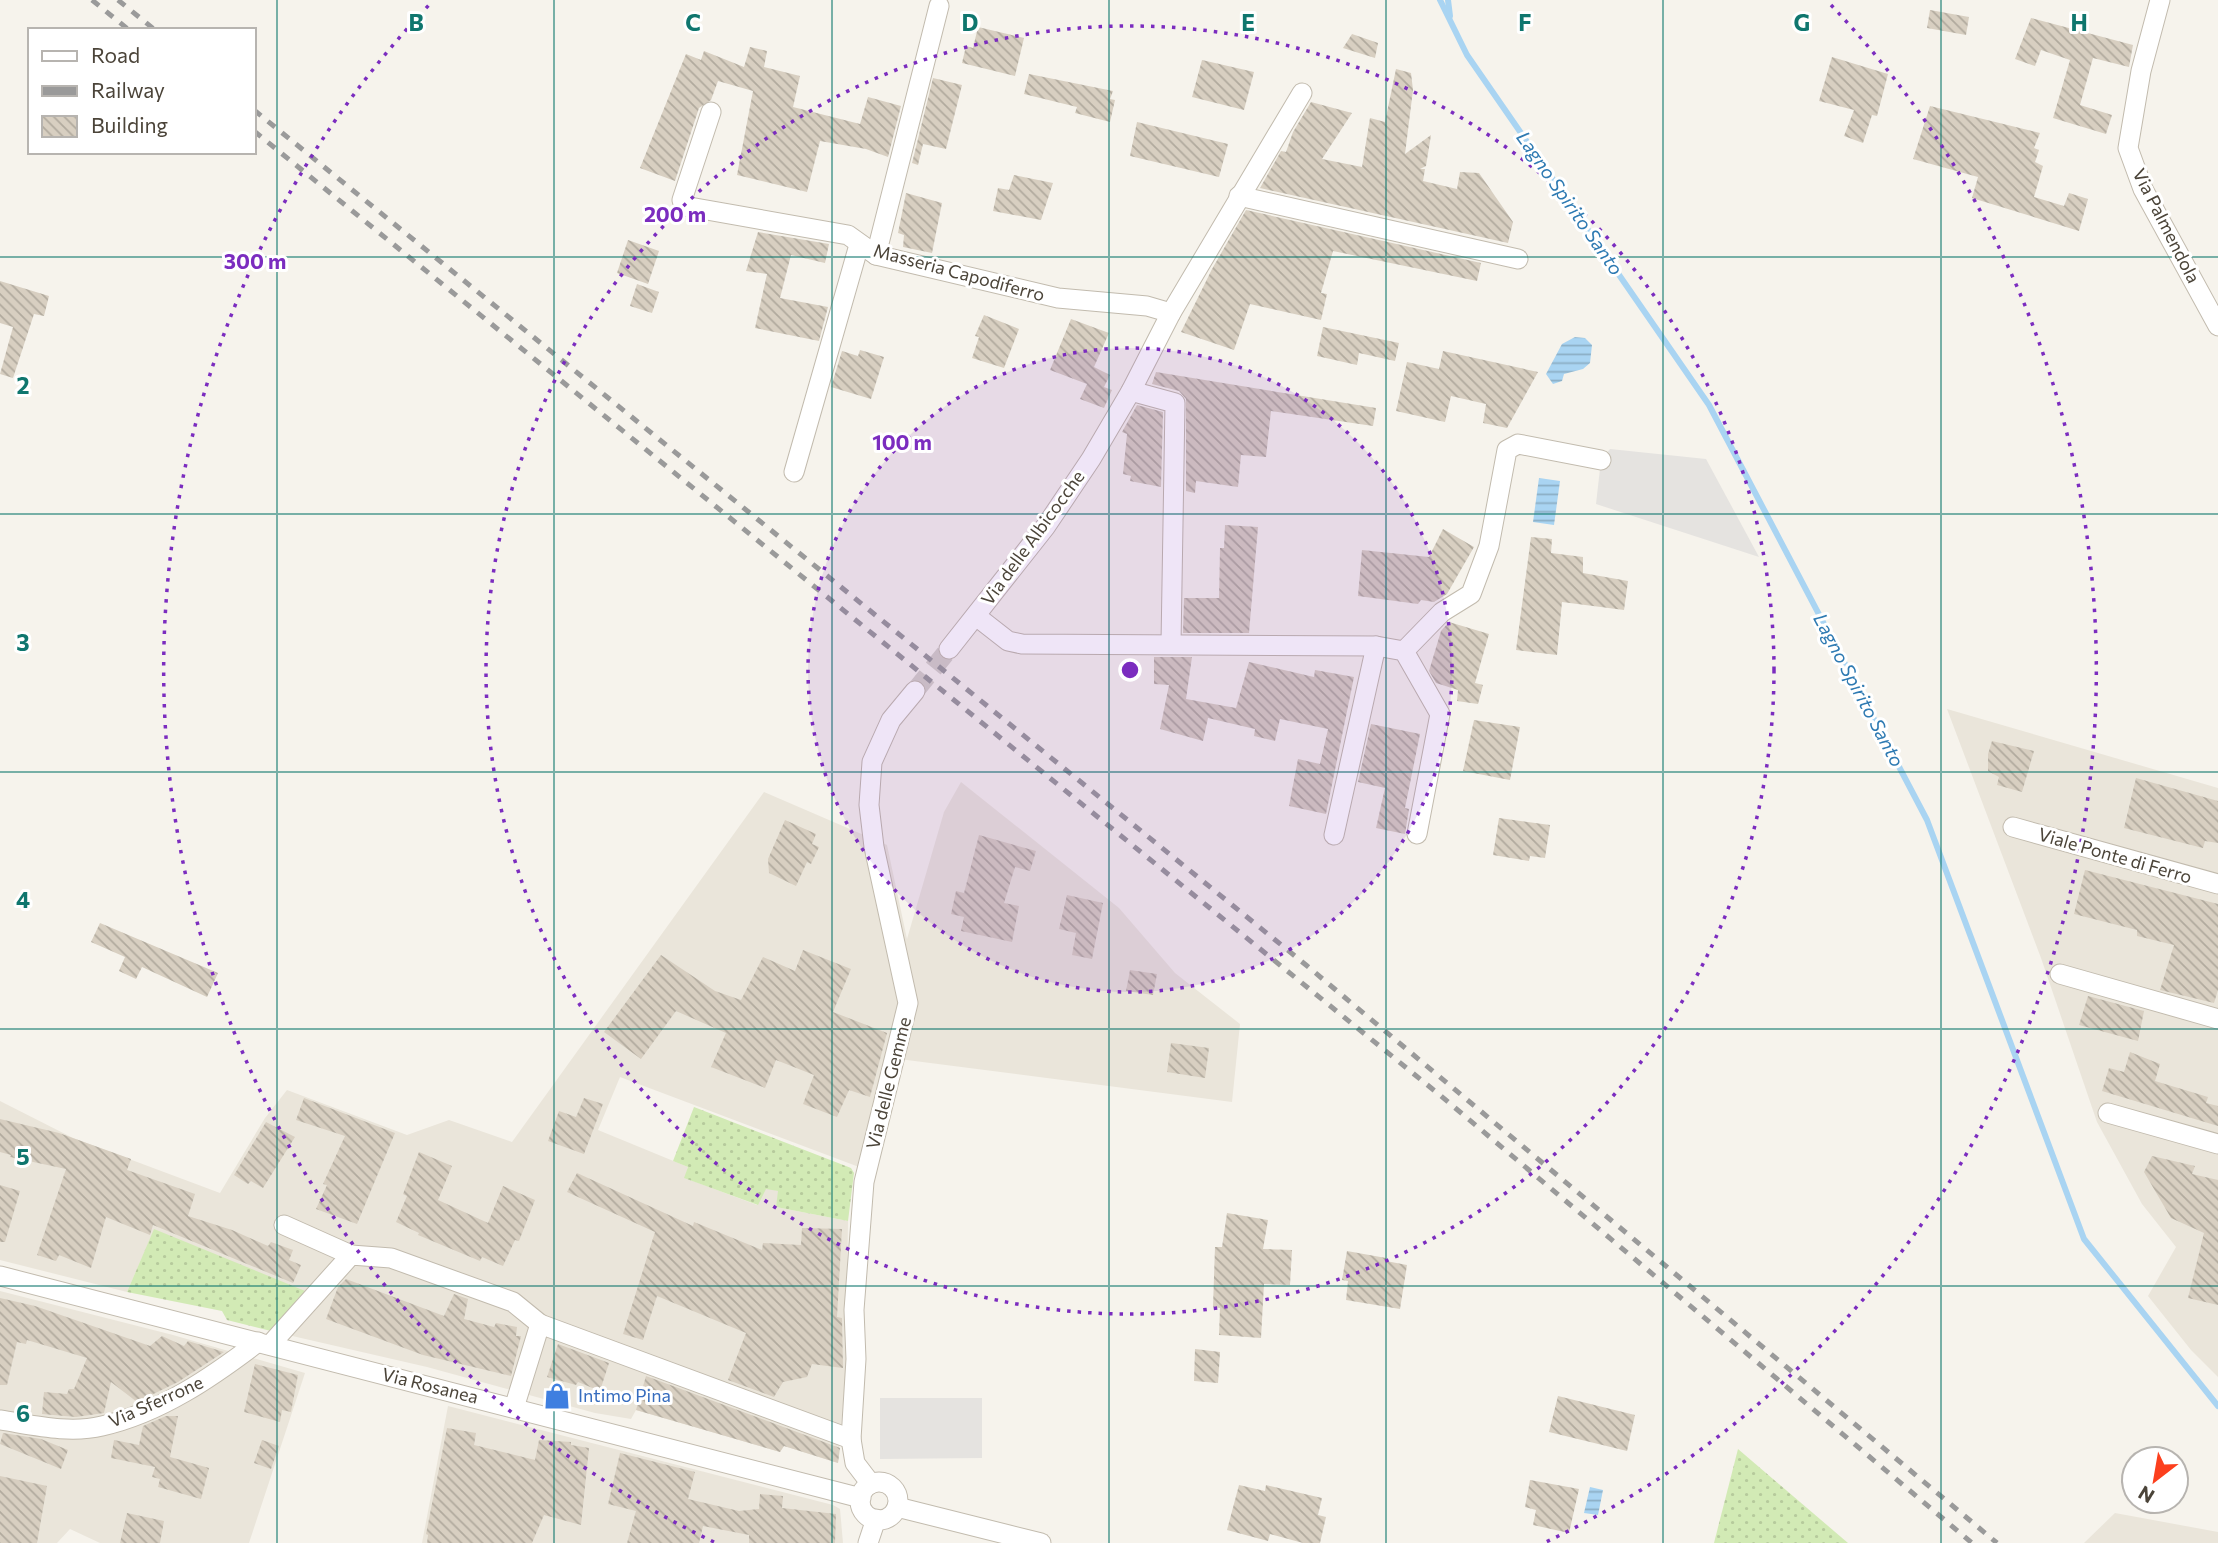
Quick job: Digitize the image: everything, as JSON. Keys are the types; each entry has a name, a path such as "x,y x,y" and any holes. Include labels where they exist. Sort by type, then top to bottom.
{"street":[{"name":"Via Palmendola","path":"2160,0 2141,71 2128,148 2143,189 2218,326"},
{"path":"876,255 939,5"},
{"name":"Via delle Albicocche","path":"1301,93 1171,313 1131,391 1046,526 976,616 1008,641 1023,644 1376,646 1404,651"},
{"name":"Masseria Capodiferro","path":"711,112 681,200 684,206 848,235 876,255 1059,298 1147,306 1171,313"},
{"path":"1239,196 1518,259"},
{"path":"794,472 859,244"},
{"path":"1131,391 1175,403 1171,644"},
{"path":"1417,834 1440,714 1404,651 1442,612 1471,594 1489,547 1507,450 1518,444 1601,460"},
{"path":"949,649 976,616"},
{"path":"1334,835 1376,646"},
{"name":"Via delle Gemme","path":"866,1491 855,1463 851,1439 856,1359 854,1310 864,1182 908,1003 874,847 869,805 872,762 891,720 915,691"},
{"name":"Viale Ponte di Ferro","path":"2012,827 2218,884"},
{"path":"2060,974 2218,1019"},
{"path":"2108,1113 2218,1144"},
{"path":"284,1224 351,1255 391,1258 513,1301 540,1324 851,1439"},
{"name":"Via Sferrone","path":"0,1420 62,1429 101,1427 131,1416 202,1382 264,1344 351,1255"},
{"name":"Via Rosanea","path":"0,1276 514,1408 866,1491"},
{"path":"514,1408 540,1324"},
{"path":"889,1485 897,1494 897,1507 891,1516 876,1519 866,1514 866,1491 889,1485"},
{"path":"897,1507 1041,1543"},
{"path":"868,1543 876,1519"}],"shaded area":[{"path":"1610,449 1706,459 1759,557 1596,504 1601,460"},
{"path":"1947,709 2218,788 2218,1377 2191,1350 2148,1296 2176,1247 2142,1204 2097,1122 2041,958"},
{"path":"961,782 1119,908 1175,973 1240,1024 1232,1102 899,1059 875,1173 620,1077 598,1130 688,1167 685,1178 757,1205 766,1188 779,1191 776,1207 848,1221 846,1368 838,1463 784,1446 780,1452 636,1410 631,1419 595,1413 427,1367 275,1332 154,1230 127,1292 0,1260 0,1101 73,1138 220,1193 265,1118 287,1090 407,1135 449,1120 512,1142 764,792 887,845 907,939 944,812"},
{"path":"0,1291 173,1335 305,1373 249,1543 100,1543 70,1529 57,1543 0,1543"},
{"path":"880,1398 982,1398 982,1458 880,1459"},
{"path":"448,1406 833,1505 840,1509 843,1543 422,1543"},
{"path":"2115,1513 2218,1532 2218,1543 2084,1543"}],"green space":[{"path":"694,1107 851,1168 854,1173 848,1221 776,1207 778,1191 766,1189 758,1205 684,1178 688,1167 673,1161"},
{"path":"154,1229 310,1293 275,1332 227,1320 222,1311 127,1292"},
{"path":"1738,1449 1848,1543 1714,1543"}],"water":[{"path":"1575,337 1585,338 1592,345 1590,363 1583,369 1564,374 1562,381 1553,384 1546,374 1562,344"},
{"path":"1539,478 1560,481 1554,525 1533,522"},
{"path":"1590,1487 1603,1490 1598,1515 1584,1513"}],"building":[{"path":"1930,10 1969,17 1966,35 1927,28"},
{"path":"2031,18 2133,45 2129,67 2093,58 2080,105 2112,115 2106,134 2053,118 2070,60 2041,50 2035,66 2015,59"},
{"path":"978,27 1024,38 1015,76 962,63 966,46 973,48"},
{"path":"1352,34 1378,43 1375,58 1343,48"},
{"path":"750,47 767,51 764,67 800,76 793,107 860,124 868,97 901,106 888,157 866,149 820,141 807,192 737,175 753,91 718,81 711,100 699,108 675,181 640,168 686,54 701,60 704,51 744,67"},
{"path":"1832,57 1888,74 1877,116 1872,115 1863,143 1844,136 1854,110 1819,101"},
{"path":"1202,60 1254,72 1244,110 1192,97"},
{"path":"1396,69 1411,73 1413,90 1405,154 1431,135 1426,166 1420,169 1425,169 1423,181 1457,189 1460,172 1479,173 1513,222 1508,243 1260,188 1281,151 1286,152 1293,132 1311,102 1352,113 1322,159 1362,167 1370,118 1385,122"},
{"path":"1029,74 1113,91 1110,99 1115,100 1110,122 1075,113 1077,107 1024,94"},
{"path":"933,78 962,85 946,149 923,144 918,165 912,163"},
{"path":"1930,106 2040,133 2034,148 2039,150 2035,162 2043,166 2034,197 2064,206 2069,193 2088,199 2079,231 1972,198 1978,177 1913,159"},
{"path":"1137,122 1228,144 1219,177 1130,156"},
{"path":"1014,175 1053,183 1041,220 993,211 998,188 1009,190"},
{"path":"906,193 942,203 932,253 903,247 904,235 898,233"},
{"path":"1246,210 1481,263 1477,281 1333,251 1321,293 1327,294 1321,320 1250,304 1234,350 1181,332 1212,269"},
{"path":"758,232 829,244 825,263 791,255 780,298 828,307 819,341 755,328 767,274 746,271"},
{"path":"628,240 659,251 648,284 617,273"},
{"path":"0,281 49,296 44,316 34,314 13,378 0,374 13,327 0,323"},
{"path":"637,284 659,292 652,313 630,306"},
{"path":"984,315 1019,329 1004,368 972,358 979,337 975,336"},
{"path":"1071,319 1109,333 1094,367 1110,375 1104,387 1112,390 1104,408 1080,399 1087,384 1050,370"},
{"path":"1323,327 1399,343 1395,361 1359,353 1357,365 1317,356"},
{"path":"860,350 884,357 871,399 831,387 842,351 858,356"},
{"path":"1443,351 1538,372 1507,428 1483,423 1486,404 1451,396 1445,422 1396,411 1407,362 1439,369"},
{"path":"1156,372 1376,408 1373,426 1271,411 1266,457 1241,455 1238,487 1196,481 1195,493 1186,491 1186,399 1179,391 1152,384"},
{"path":"1137,405 1163,412 1161,487 1130,481 1131,476 1123,474 1127,434 1122,432"},
{"path":"1225,525 1258,527 1249,633 1183,633 1184,598 1219,598 1220,548 1224,548"},
{"path":"1443,529 1474,547 1447,594 1434,602 1421,600 1418,604 1358,596 1362,550 1429,557"},
{"path":"1531,537 1552,539 1551,553 1583,557 1583,573 1628,581 1624,610 1562,602 1557,655 1516,650"},
{"path":"1449,622 1489,634 1475,683 1483,685 1478,704 1457,701 1458,690 1436,683 1429,671 1441,631"},
{"path":"1154,657 1192,657 1186,699 1236,708 1249,662 1314,677 1315,670 1354,677 1326,814 1289,806 1298,759 1320,764 1328,729 1280,719 1275,741 1254,736 1255,729 1208,718 1203,741 1160,729 1169,685 1154,684"},
{"path":"1474,720 1520,727 1510,780 1463,771"},
{"path":"1371,724 1420,734 1405,808 1409,809 1405,834 1376,828 1385,788 1358,782"},
{"path":"1992,741 2034,751 2022,792 1997,785 1999,777 1988,771 1988,754"},
{"path":"2136,778 2218,801 2218,843 2205,841 2203,848 2124,828"},
{"path":"1499,818 1550,825 1545,858 1530,856 1529,861 1493,855"},
{"path":"785,820 816,834 812,844 819,847 811,864 807,862 796,886 769,873 768,859"},
{"path":"979,835 1036,851 1030,871 1015,867 1004,903 1019,906 1012,942 961,931 964,917 951,914 956,891 964,893"},
{"path":"2085,870 2218,904 2218,990 2214,1003 2160,990 2174,945 2137,936 2137,930 2074,914"},
{"path":"1067,895 1103,903 1092,959 1072,955 1076,933 1059,929"},
{"path":"100,923 218,973 207,997 142,967 136,979 119,971 125,957 91,942"},
{"path":"803,950 851,969 833,1012 887,1033 870,1097 849,1090 837,1117 803,1104 814,1075 776,1060 765,1088 711,1067 726,1033 676,1011 641,1059 604,1032 661,955 715,991 741,1000 763,957 795,971"},
{"path":"1130,970 1157,974 1153,995 1126,991"},
{"path":"2088,996 2144,1011 2138,1041 2079,1025"},
{"path":"1171,1043 1209,1048 1205,1078 1167,1072"},
{"path":"2130,1052 2160,1064 2155,1081 2208,1097 2206,1103 2218,1106 2218,1126 2102,1091 2109,1068 2124,1072"},
{"path":"304,1098 395,1133 357,1224 316,1209 327,1185 323,1184 345,1136 296,1120"},
{"path":"584,1098 603,1104 584,1154 548,1141 559,1111 576,1117"},
{"path":"0,1119 59,1133 131,1159 127,1170 195,1194 188,1216 232,1230 268,1246 271,1242 293,1250 289,1260 301,1265 293,1283 153,1225 150,1235 106,1217 91,1268 59,1255 56,1261 37,1255 66,1169 10,1157 11,1155 0,1152"},
{"path":"266,1122 295,1137 263,1188 251,1181 248,1184 234,1175"},
{"path":"419,1152 452,1166 438,1200 488,1223 503,1186 535,1200 519,1241 515,1240 503,1266 482,1257 480,1261 418,1235 419,1233 396,1222 407,1196 403,1194"},
{"path":"2152,1156 2195,1166 2192,1174 2218,1180 2218,1305 2188,1298 2204,1233 2171,1218 2144,1172"},
{"path":"577,1173 693,1226 694,1222 762,1250 763,1243 801,1245 802,1228 842,1229 837,1317 842,1318 843,1368 812,1364 807,1377 783,1382 774,1397 728,1380 746,1333 657,1296 643,1340 623,1334 655,1232 567,1192"},
{"path":"0,1185 20,1191 5,1242 0,1242"},
{"path":"1227,1213 1268,1220 1263,1249 1292,1250 1290,1285 1264,1284 1261,1338 1219,1335 1220,1308 1213,1307 1215,1247 1222,1247"},
{"path":"1347,1251 1407,1265 1400,1309 1346,1300 1348,1281 1342,1280"},
{"path":"346,1279 444,1316 454,1294 468,1299 464,1319 494,1327 496,1323 517,1327 516,1336 521,1336 511,1376 423,1355 326,1319 338,1287"},
{"path":"0,1298 35,1306 150,1346 162,1336 184,1346 188,1341 224,1352 178,1382 137,1402 111,1382 104,1413 76,1417 42,1414 44,1392 67,1394 69,1389 74,1389 87,1358 27,1340 26,1344 17,1342 7,1385 0,1385"},
{"path":"558,1344 609,1363 600,1391 578,1382 576,1385 547,1377"},
{"path":"1195,1349 1220,1352 1218,1383 1194,1381"},
{"path":"255,1364 298,1375 291,1412 282,1410 280,1422 244,1412"},
{"path":"646,1376 840,1448 838,1463 784,1446 780,1452 636,1410"},
{"path":"1558,1396 1635,1415 1627,1451 1549,1432"},
{"path":"166,1416 178,1416 170,1457 209,1468 201,1499 158,1487 160,1479 152,1477 155,1467 111,1458 114,1440 139,1445 143,1426"},
{"path":"447,1428 476,1433 474,1445 535,1460 539,1440 571,1442 571,1445 589,1448 581,1525 544,1515 532,1543 427,1543 426,1534"},
{"path":"3,1433 41,1439 68,1450 61,1469 0,1444"},
{"path":"262,1440 279,1446 271,1469 254,1463"},
{"path":"620,1453 695,1472 688,1499 739,1511 759,1509 760,1494 783,1496 782,1508 836,1514 835,1543 749,1543 749,1535 703,1526 699,1543 627,1543 636,1511 608,1504"},
{"path":"0,1476 47,1486 37,1543 0,1543"},
{"path":"1530,1480 1579,1489 1569,1533 1533,1525 1536,1510 1525,1507"},
{"path":"1239,1485 1265,1491 1266,1485 1322,1498 1318,1515 1326,1517 1320,1543 1303,1543 1270,1534 1268,1541 1227,1530"},
{"path":"127,1513 164,1521 160,1543 120,1543"}],"waterway":[{"name":"Lagno Spirito Santo","path":"1440,0 1467,55 1709,405 1927,820 2084,1239 2218,1406"},
{"path":"1448,0 1450,16"}],"tunnel":[{"path":"915,691 949,649"}],"railway":[{"path":"92,0 127,28"},
{"path":"118,0 153,28"},
{"path":"256,112 1306,965 1997,1543"},
{"path":"256,133 1441,1096 1972,1543"}],"place":[{"name":"Intimo Pina","path":"557,1396"}]}
